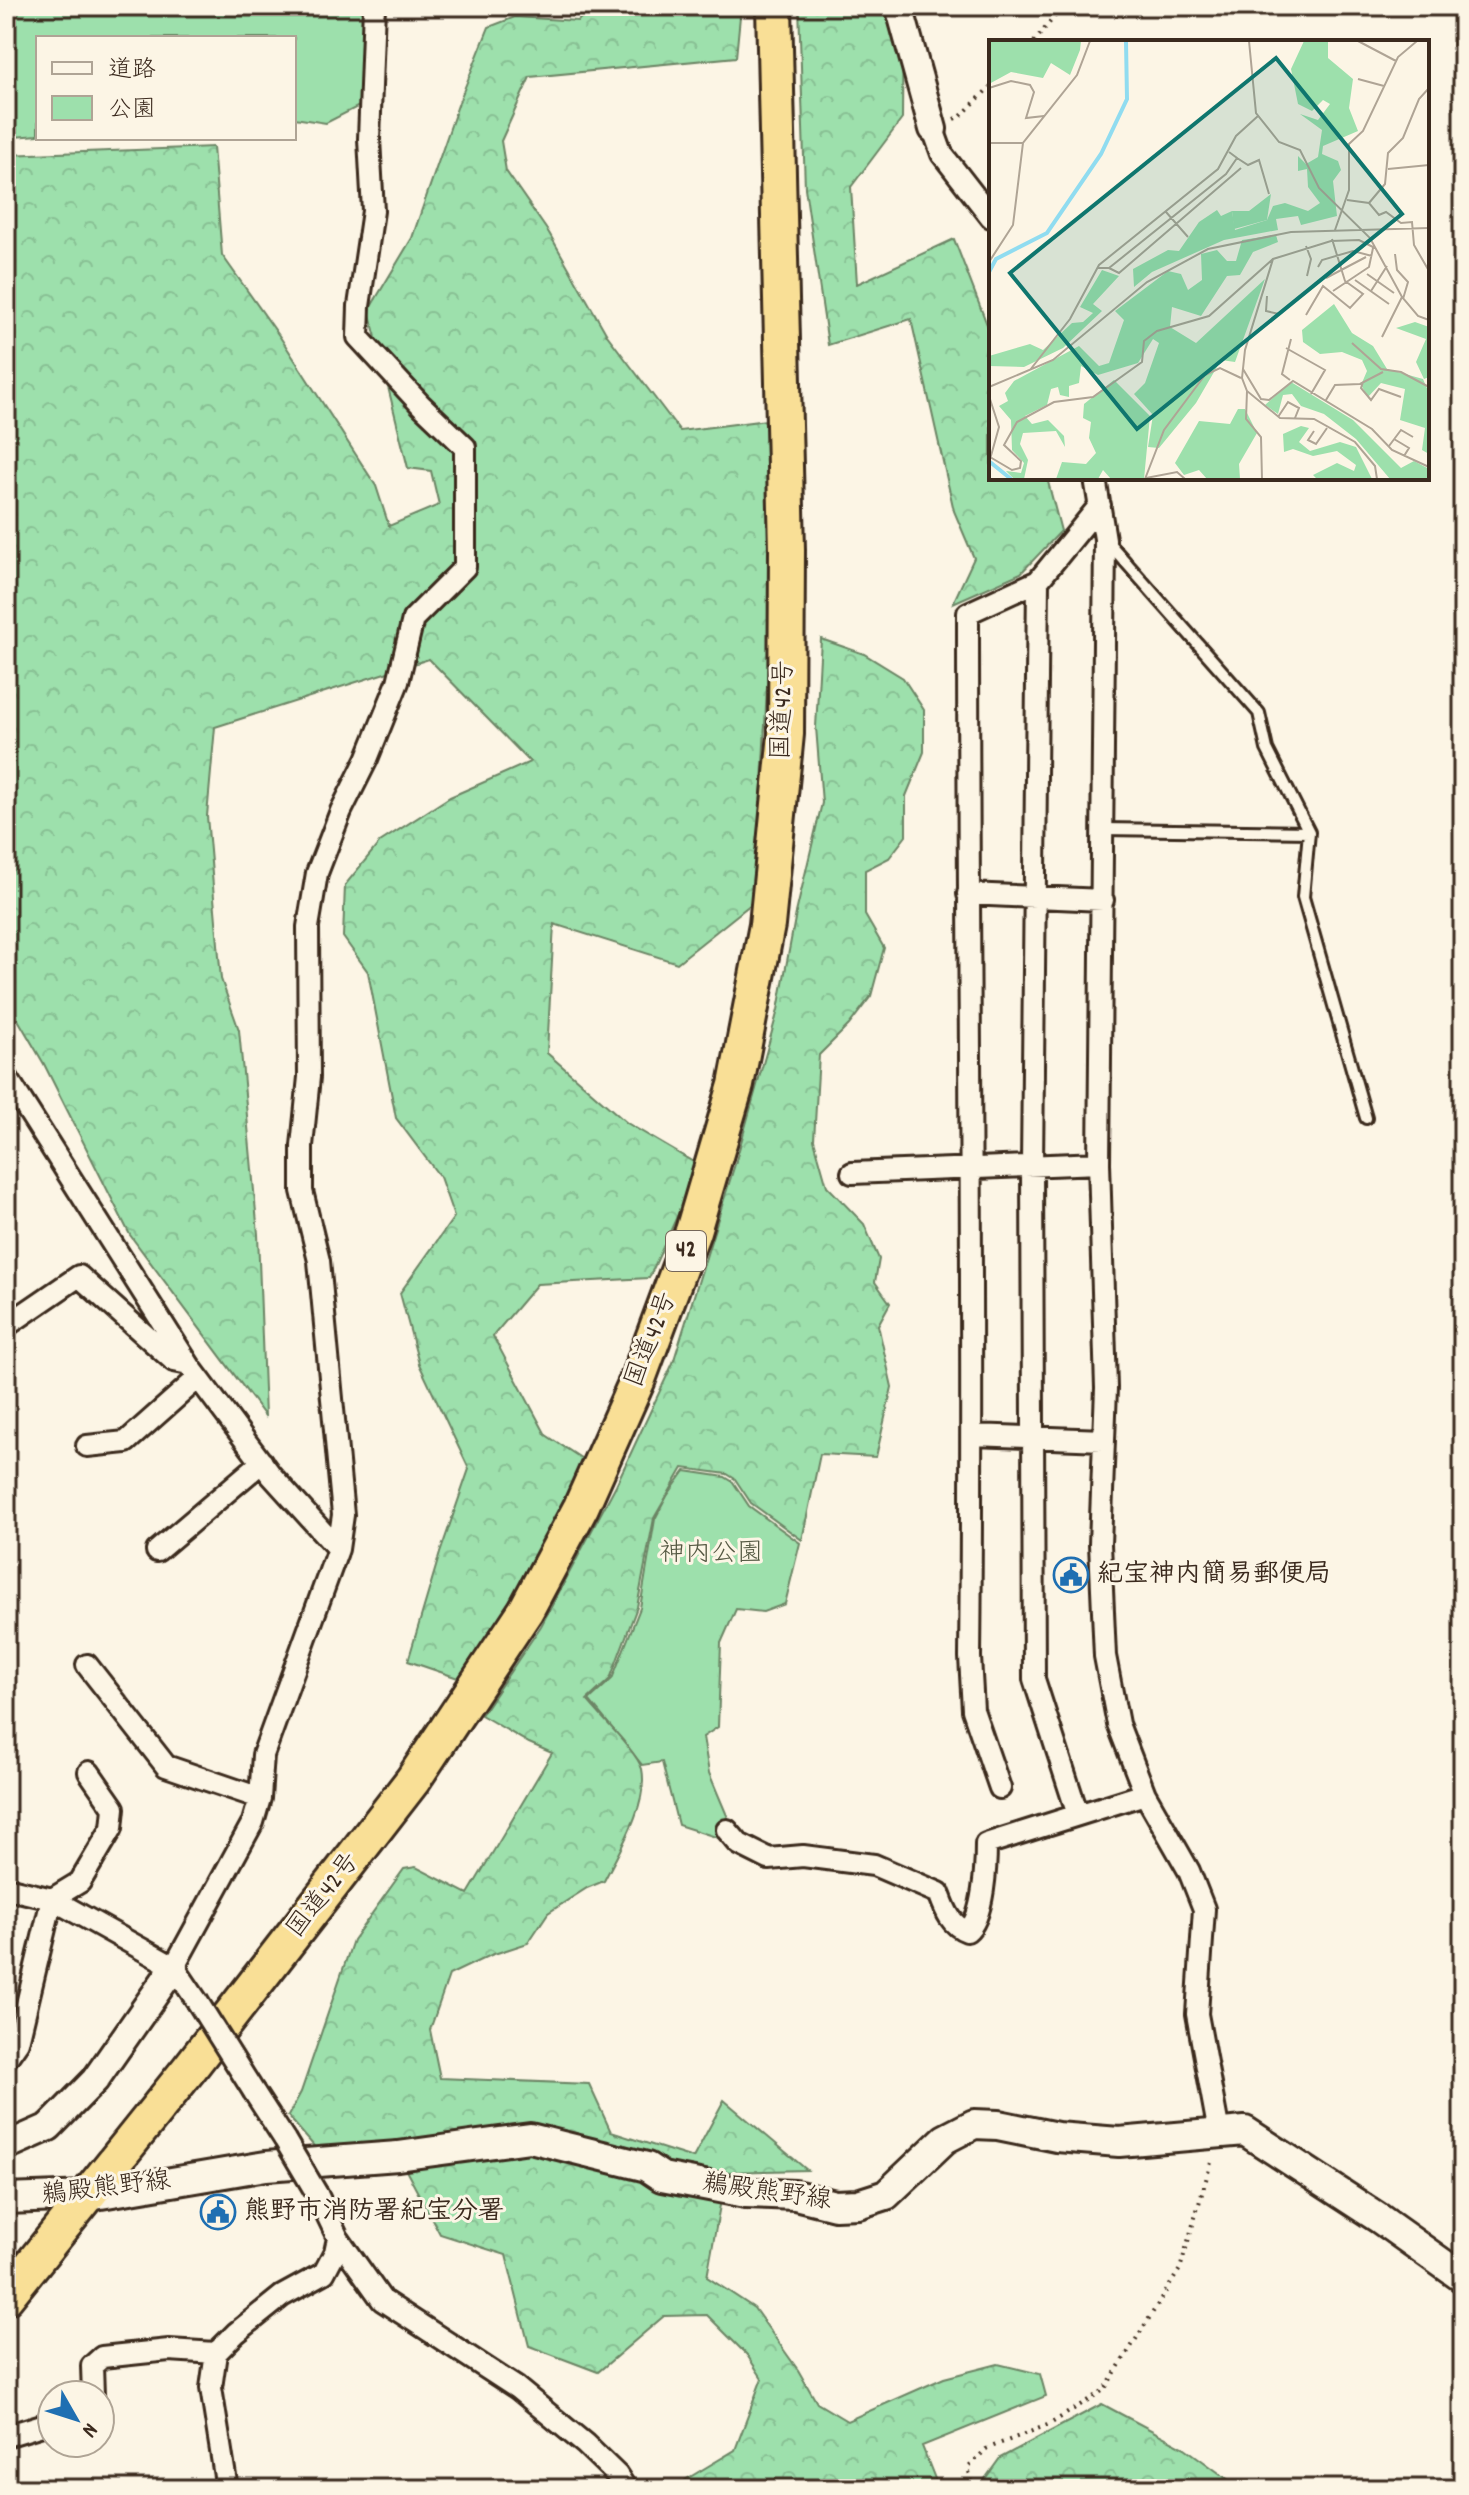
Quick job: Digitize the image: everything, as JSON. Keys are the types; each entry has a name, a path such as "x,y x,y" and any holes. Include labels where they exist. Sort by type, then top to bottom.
{"highway":[{"name":"国道42号","path":"6,2297 189,2069 413,1780 526,1610 581,1507 638,1379 693,1231 736,1085 767,925 786,734 787,550 774,6"}],"main road":[{"name":"鵜殿熊野線","path":"6,2199 89,2196 266,2166 398,2156 530,2138 647,2167 662,2177 746,2193 795,2195 835,2205 858,2204 886,2195 945,2139 974,2124 998,2125 1057,2137 1119,2142 1245,2131 1380,2219 1463,2278"}],"street":[{"path":"6,2146 49,2127 95,2080 174,1967 253,1822 260,1798 263,1755 338,1549 343,1515 330,1355 319,1261 302,1191 302,1146 309,1077 308,927 317,873 398,682 413,619 465,567 465,447 358,337 359,306 373,211 369,139 374,6"},
{"path":"899,6 942,154 989,214"},
{"path":"1095,480 1105,539 1099,1163 1106,1388 1100,1544 1105,1656 1118,1724 1145,1794 1189,1871 1204,1909 1197,2014 1219,2133"},
{"path":"1000,1788 973,1710 970,1657 973,1435 968,613 1038,581 1100,505"},
{"path":"1038,581 1032,1165 1034,1679 1078,1815"},
{"path":"968,894 1103,900"},
{"path":"6,1076 193,1371 262,1462 338,1549"},
{"path":"852,1173 1099,1163"},
{"path":"6,1326 79,1276 174,1361 193,1371"},
{"path":"87,1446 126,1442 193,1371"},
{"path":"973,1435 1103,1440"},
{"path":"157,1551 262,1462"},
{"path":"87,1665 166,1766 260,1798"},
{"path":"6,2059 18,2042 52,1899 80,1882 112,1828 114,1808 89,1772"},
{"path":"727,1830 739,1844 769,1859 803,1856 874,1865 939,1893 948,1916 958,1928 967,1931 973,1926 982,1892 986,1844 1145,1794"},
{"path":"6,1888 52,1899 174,1967 285,2140 317,2194 338,2238 382,2300 517,2388 585,2444 617,2475 626,2489"},
{"path":"227,2489 211,2388 216,2353 282,2296 324,2273 335,2252 338,2238"},
{"path":"92,2379 92,2366 102,2357 169,2350 216,2353"},
{"path":"6,2436 36,2427"}],"lane":[{"path":"1105,539 1259,713 1267,749 1309,832 1303,897 1366,1118"},
{"path":"1103,829 1309,832"}],"path":[{"path":"1036,40 1063,6"},
{"path":"933,129 961,116 989,88"},
{"path":"974,2489 968,2468 986,2449 1050,2424 1104,2390 1180,2269 1219,2133"}],"green space":[{"path":"6,6 373,6 381,95 326,123 296,118 296,36 36,36 36,135 14,137 6,130"},
{"path":"591,6 741,6 736,57 530,77 501,141 506,171 549,233 607,335 680,431 767,420 771,609 756,900 677,963 554,924 547,1053 627,1123 700,1166 649,1278 537,1284 493,1336 546,1435 590,1464 461,1679 408,1661 469,1469 419,1364 400,1293 454,1217 440,1177 396,1118 368,972 343,937 345,885 380,842 450,797 530,762 429,659 215,727 207,816 221,979 239,1030 258,1234 265,1416 130,1235 44,1064 6,999 6,155 213,147 222,255 280,337 376,486 389,526 439,505 431,471 408,468 369,310 412,238 459,102 489,27 515,17 578,21"},
{"path":"799,6 903,6 902,119 851,187 857,284 954,239 989,330 989,480 1048,480 1061,531 1021,573 953,603 974,558 954,511 911,319 828,345 805,188"},
{"path":"821,639 864,654 903,678 924,710 924,752 906,796 906,836 889,858 865,870 865,915 884,948 871,996 849,1025 819,1055 814,1140 827,1186 864,1224 879,1259 875,1282 890,1303 878,1325 892,1387 876,1457 820,1454 802,1540 751,1503 735,1479 727,1474 683,1468 654,1518 637,1607 610,1679 587,1700 626,1744 642,1769 641,1797 631,1826 604,1881 548,1913 528,1943 491,1955 449,1975 430,2030 440,2078 589,2084 611,2132 693,2158 724,2100 807,2170 726,2172 707,2277 754,2308 798,2370 817,2403 847,2421 944,2378 998,2364 1040,2374 1046,2396 922,2446 939,2489 684,2489 685,2480 735,2450 762,2378 747,2355 707,2315 664,2316 598,2372 529,2346 506,2255 440,2234 394,2148 319,2152 288,2116 301,2092 353,1940 404,1869 416,1867 468,1894 552,1753 481,1715 541,1626 616,1485 673,1363 735,1164 778,1010 796,913 822,803 816,727"},
{"name":"神内公園","path":"685,1471 725,1477 733,1482 749,1506 800,1543 785,1604 763,1612 736,1609 721,1643 718,1727 703,1737 709,1773 731,1825 719,1838 678,1825 662,1762 642,1765 589,1700 612,1679 640,1608 655,1519"},
{"path":"1102,2404 1185,2448 1241,2489 989,2489 985,2479 1000,2458"}],"place":[{"name":"紀宝神内簡易郵便局","path":"1071,1575"},
{"name":"熊野市消防署紀宝分署","path":"218,2212"}]}
